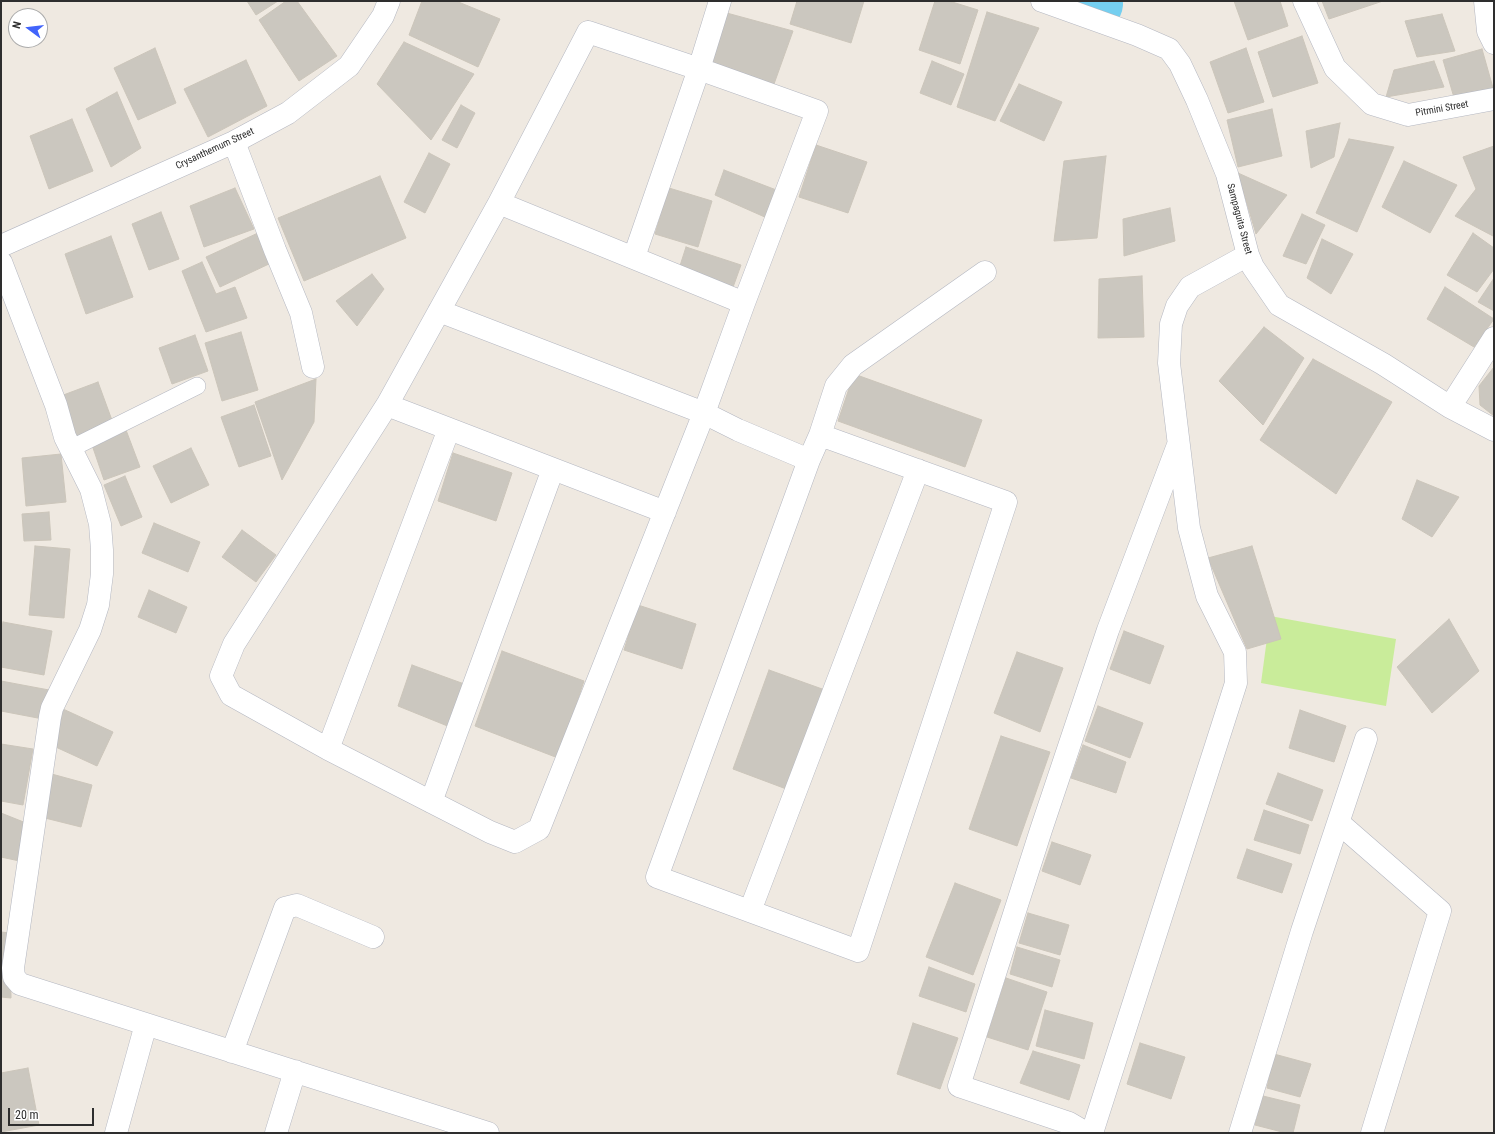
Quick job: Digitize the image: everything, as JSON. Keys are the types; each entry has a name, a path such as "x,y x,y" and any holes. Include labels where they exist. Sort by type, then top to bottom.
{"street":[{"name":"Crysanthemum Street","path":"1,246 234,142 288,113 349,66 383,16 389,1"},
{"path":"634,257 699,69 720,1"},
{"name":"Sampaguita Street","path":"1042,1 1138,35 1169,50 1180,64 1197,100 1227,174 1248,255 1253,267 1279,305 1383,364 1450,407 1494,430"},
{"name":"Pitmini Street","path":"1304,1 1335,68 1372,104 1408,115 1494,99"},
{"path":"1485,1 1488,31 1494,43"},
{"path":"588,32 699,69 817,111 666,512 539,829 515,842 490,832 328,749 231,695 221,676 234,644 387,405 500,203 588,32"},
{"path":"234,142 275,250 301,313 314,367"},
{"path":"500,203 744,303"},
{"path":"1092,1133 1236,683 1235,652 1207,596 1188,528 1169,363 1171,324 1177,306 1190,287 1248,255"},
{"path":"1,262 56,406 65,437 91,489 100,524 102,574 98,605 90,630 52,708 50,717 13,968 14,977 20,984 488,1133"},
{"path":"820,435 1006,502 858,951 656,877 809,460 820,435 836,386 853,365 985,272"},
{"path":"439,311 704,413 738,430 809,460"},
{"path":"1450,407 1494,338"},
{"path":"387,405 666,512"},
{"path":"328,749 449,429"},
{"path":"1086,1133 1069,1123 959,1086 1041,830 1108,630 1179,442"},
{"path":"431,802 553,469"},
{"path":"750,911 918,470"},
{"path":"1240,1133 1302,930 1366,739"},
{"path":"1339,823 1440,911 1372,1133"},
{"path":"232,1052 285,908 298,905 373,937"},
{"path":"116,1133 146,1024"},
{"path":"276,1133 295,1071"}],"lane":[{"path":"70,449 197,386"}],"green space":[{"path":"1270,616 1396,639 1386,706 1261,683"}],"building":[{"path":"247,1 278,1 256,15"},
{"path":"286,1 297,1 337,56 299,81 259,20"},
{"path":"422,1 456,1 500,19 478,67 409,35"},
{"path":"797,1 864,1 851,43 790,24"},
{"path":"935,1 949,1 978,10 960,64 919,50"},
{"path":"1234,1 1280,1 1288,26 1248,40"},
{"path":"1322,1 1383,1 1329,19"},
{"path":"723,12 793,31 774,84 706,65"},
{"path":"987,12 1039,28 995,121 957,107"},
{"path":"1442,14 1455,51 1417,57 1405,21"},
{"path":"1302,36 1318,83 1273,97 1258,52"},
{"path":"404,42 474,74 431,140 377,84"},
{"path":"155,48 176,103 138,120 114,68"},
{"path":"1246,48 1264,102 1228,113 1210,62"},
{"path":"1482,49 1493,88 1455,101 1443,60"},
{"path":"246,60 267,106 208,137 184,89"},
{"path":"932,61 964,74 951,105 920,93"},
{"path":"1434,61 1444,87 1386,97 1394,70"},
{"path":"1019,84 1062,102 1044,141 1000,121"},
{"path":"117,92 141,148 111,167 86,109"},
{"path":"461,105 475,113 457,148 442,140"},
{"path":"1272,109 1282,156 1238,167 1227,120"},
{"path":"72,119 93,171 49,189 30,136"},
{"path":"1340,123 1334,157 1311,168 1306,131"},
{"path":"1349,139 1394,147 1357,232 1316,213"},
{"path":"816,145 867,162 848,213 799,197"},
{"path":"1494,146 1493,236 1455,216 1476,189 1463,157"},
{"path":"429,153 450,164 425,213 404,202"},
{"path":"1106,156 1097,238 1054,241 1064,161"},
{"path":"1404,161 1457,185 1430,233 1382,207"},
{"path":"724,170 779,191 767,218 715,195"},
{"path":"1238,173 1287,195 1256,234"},
{"path":"380,176 406,238 304,281 278,218"},
{"path":"235,188 254,229 204,247 190,206"},
{"path":"669,188 712,201 698,247 655,234"},
{"path":"1170,208 1175,241 1124,256 1123,219"},
{"path":"161,212 179,259 149,270 132,224"},
{"path":"1302,214 1325,225 1306,264 1283,256"},
{"path":"258,233 271,263 220,287 206,257"},
{"path":"1473,233 1494,248 1494,269 1477,292 1447,275"},
{"path":"111,236 133,297 86,314 65,254"},
{"path":"1322,239 1353,254 1331,294 1307,278"},
{"path":"686,247 741,265 732,290 678,272"},
{"path":"202,262 216,294 235,287 247,318 206,332 182,271"},
{"path":"372,274 384,289 357,326 336,301"},
{"path":"1142,276 1144,337 1098,338 1099,279"},
{"path":"1494,278 1494,311 1478,302"},
{"path":"1445,287 1494,319 1474,347 1427,319"},
{"path":"1264,327 1304,358 1263,425 1219,381"},
{"path":"241,332 258,390 222,401 205,343"},
{"path":"195,335 208,371 172,384 159,348"},
{"path":"1313,359 1392,402 1336,494 1260,440"},
{"path":"1494,367 1494,416 1480,405 1479,386"},
{"path":"854,374 982,420 965,467 838,421"},
{"path":"316,379 314,422 282,480 255,402"},
{"path":"98,382 113,423 73,439 58,397"},
{"path":"254,405 271,456 239,467 221,417"},
{"path":"126,430 140,467 104,480 91,442"},
{"path":"191,448 209,485 171,503 153,466"},
{"path":"453,453 512,473 496,521 438,501"},
{"path":"61,454 66,502 26,506 22,458"},
{"path":"125,476 142,517 121,526 104,485"},
{"path":"1417,480 1459,497 1432,537 1402,519"},
{"path":"49,512 51,540 24,541 22,514"},
{"path":"154,523 200,542 188,572 142,553"},
{"path":"242,530 276,555 256,582 222,557"},
{"path":"35,546 70,549 64,618 29,615"},
{"path":"1252,546 1281,639 1247,649 1208,558"},
{"path":"149,590 187,607 176,633 138,617"},
{"path":"638,605 696,624 682,669 624,650"},
{"path":"1449,619 1479,671 1432,713 1397,667"},
{"path":"3,622 52,631 44,675 1,667 1,630"},
{"path":"1124,631 1164,646 1150,684 1110,669"},
{"path":"502,651 584,681 558,758 475,726"},
{"path":"1017,652 1063,668 1040,732 994,713"},
{"path":"412,665 467,685 450,727 398,706"},
{"path":"769,670 825,690 789,790 733,769"},
{"path":"1,681 49,690 43,719 1,711"},
{"path":"1098,706 1143,723 1130,758 1085,741"},
{"path":"63,709 113,732 97,766 47,743"},
{"path":"1300,710 1346,726 1334,762 1289,748"},
{"path":"1001,736 1050,752 1017,846 969,829"},
{"path":"1,744 33,749 23,805 1,801"},
{"path":"1083,745 1126,762 1116,793 1071,778"},
{"path":"48,773 92,785 81,827 37,816"},
{"path":"1278,773 1323,790 1312,821 1266,804"},
{"path":"1264,810 1309,825 1300,854 1254,840"},
{"path":"1,813 26,823 24,862 1,857"},
{"path":"1052,842 1091,855 1080,885 1042,871"},
{"path":"1247,849 1292,864 1282,893 1237,878"},
{"path":"955,883 1001,900 973,975 926,957"},
{"path":"1028,913 1069,925 1060,955 1019,943"},
{"path":"1,932 10,933 11,998 1,997"},
{"path":"1017,947 1060,960 1052,987 1010,974"},
{"path":"929,967 975,984 966,1012 919,996"},
{"path":"1006,978 1047,992 1028,1050 987,1037"},
{"path":"1045,1010 1093,1023 1084,1059 1036,1046"},
{"path":"913,1023 958,1038 940,1089 897,1074"},
{"path":"1140,1043 1185,1057 1171,1099 1127,1084"},
{"path":"1033,1051 1080,1065 1069,1100 1020,1083"},
{"path":"1274,1054 1311,1064 1300,1097 1267,1088"},
{"path":"28,1068 39,1125 1,1132 1,1073"},
{"path":"1263,1096 1300,1105 1293,1133 1286,1133 1255,1125"}]}
